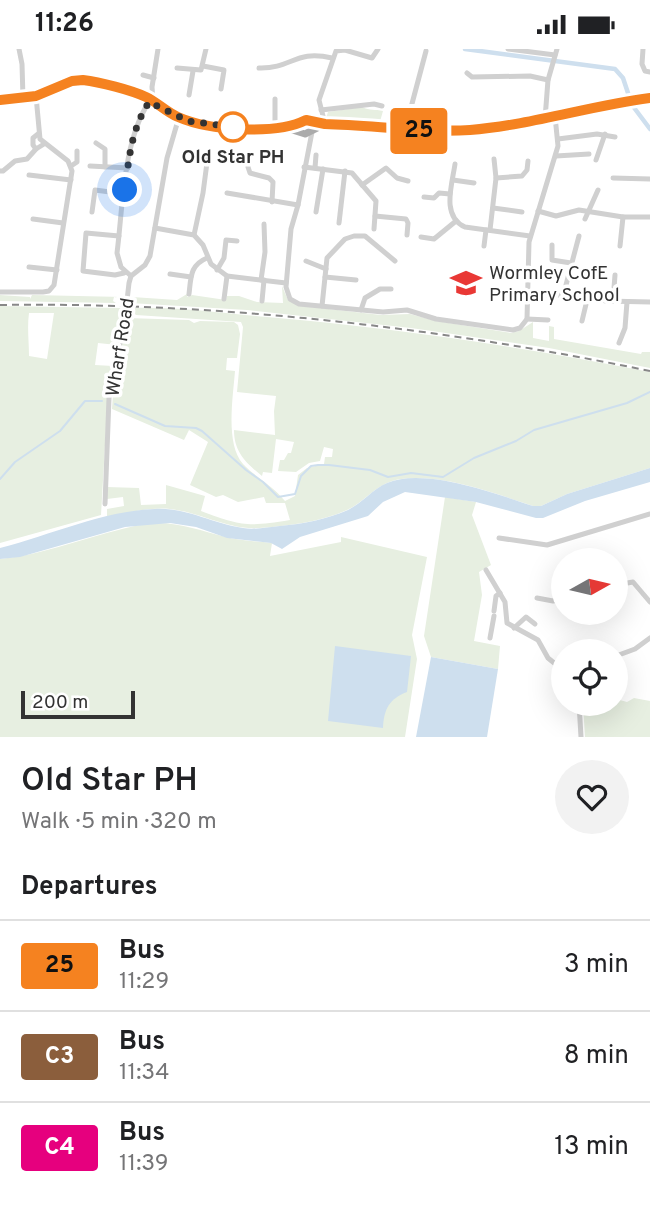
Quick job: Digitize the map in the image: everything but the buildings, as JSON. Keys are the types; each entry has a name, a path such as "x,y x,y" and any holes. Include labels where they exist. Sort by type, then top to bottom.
{"main road":[{"path":"0,100 36,96 76,80 91,81 151,101 179,117 207,125 301,129 318,122"},
{"path":"301,129 306,120 405,130 473,129 545,119 650,98"}],"street":[{"path":"19,49 23,98"},
{"path":"128,274 118,260 128,168 134,130 151,101 158,49"},
{"path":"177,68 201,70 207,49"},
{"path":"378,49 372,58 340,50 336,51 332,58 319,100 318,122 307,149 298,205 290,229 286,283 287,295 295,302 383,312 407,310 436,319 511,330 520,328 527,319 530,236 556,156 558,139 555,117"},
{"path":"508,49 555,56 548,80 545,119"},
{"path":"643,49 642,67 650,72"},
{"path":"405,130 426,51"},
{"path":"259,68 276,66 309,52 332,58"},
{"path":"203,66 224,70 221,89"},
{"path":"189,95 193,71"},
{"path":"467,73 472,77 530,76 548,80"},
{"path":"143,75 154,78"},
{"path":"36,96 38,134 44,144 71,166"},
{"path":"275,99 279,128"},
{"path":"318,122 374,104 382,106"},
{"name":"Wharf Road","path":"105,504 110,398 128,274 147,263 167,158 179,117"},
{"path":"301,129 307,149"},
{"path":"36,149 32,139 38,134"},
{"path":"558,139 605,134 615,137"},
{"path":"596,160 605,134"},
{"path":"96,143 105,149 105,167"},
{"path":"0,171 15,161 27,159 44,144"},
{"path":"71,166 76,162 77,151"},
{"path":"250,153 250,173 269,178 273,182 272,202"},
{"path":"194,235 208,155"},
{"path":"316,155 316,168"},
{"path":"556,156 589,155"},
{"path":"484,246 493,208 496,178 494,159"},
{"path":"496,178 522,176 527,170 528,161"},
{"path":"362,185 387,165 399,179 408,181"},
{"path":"455,165 450,194 451,212 456,221 466,227 530,236"},
{"path":"0,292 48,291 54,285 71,166"},
{"path":"90,166 128,168"},
{"path":"304,167 352,173 376,201 374,229"},
{"path":"316,212 323,169"},
{"path":"339,223 345,171"},
{"path":"29,175 71,180"},
{"path":"612,178 650,180"},
{"path":"453,180 474,183"},
{"path":"92,212 95,190 125,194"},
{"path":"585,219 598,190"},
{"path":"227,193 298,205"},
{"path":"424,197 434,198 439,193 450,194"},
{"path":"493,208 522,212"},
{"path":"538,211 556,216 577,210 650,218"},
{"path":"375,216 406,219 407,235"},
{"path":"620,246 623,216"},
{"path":"33,219 63,223"},
{"path":"421,237 434,239 456,221"},
{"path":"262,301 264,224"},
{"path":"155,227 194,235 203,245 207,258 217,270 227,276 286,283"},
{"path":"119,236 86,233 83,271 128,274"},
{"path":"322,306 327,258 345,239 354,236 369,238 395,261"},
{"path":"565,296 579,236"},
{"path":"217,270 224,258 226,240 237,241"},
{"path":"552,245 552,260 571,263"},
{"path":"189,295 194,265 207,258"},
{"path":"306,261 326,269"},
{"path":"29,267 57,270"},
{"path":"170,274 191,277"},
{"path":"613,301 615,275"},
{"path":"224,299 227,276"},
{"path":"326,277 356,280"},
{"path":"361,310 365,298 380,289 391,289"},
{"path":"528,295 588,296 613,301 650,302"},
{"path":"582,321 588,296"},
{"path":"619,343 625,328 627,302"},
{"path":"527,319 548,320"},
{"path":"499,538 547,545 650,514"},
{"path":"486,570 507,607 505,621"},
{"path":"628,583 633,582 650,602"},
{"path":"490,638 496,596 500,593"},
{"path":"537,598 551,601"},
{"path":"514,628 526,617 535,624"},
{"path":"493,624 505,621"},
{"path":"505,621 538,640 551,660"},
{"path":"628,651 648,642"},
{"path":"580,716 581,737"}],"shaded area":[{"path":"362,107 383,111 379,125 328,121 326,118 328,112"},
{"path":"282,286 288,300 302,306 381,315 410,314 511,333 533,322 533,338 549,341 549,326 554,327 554,339 641,354 650,352 650,368 549,348 411,328 247,310 130,303 132,297 177,300 187,294 187,297 192,295 226,300 227,296 239,296 257,302 283,303"},
{"path":"0,295 30,299 32,295 124,297 124,302 118,303 120,298 114,297 113,301 116,303 0,301"},
{"path":"0,306 123,308 117,345 98,343 95,365 113,366 107,410 101,515 0,543","holes":["29,313 54,313 47,359 29,356"]},
{"path":"129,308 198,310 363,327 555,354 650,372 650,468 567,494 541,506 444,481 408,478 386,483 353,507 337,514 292,525 248,528 181,511 162,509 107,517 107,509 124,506 123,497 107,499 107,487 139,488 141,505 166,504 166,485 205,496 201,511 226,520 264,524 290,520 285,503 266,503 264,497 238,502 223,495 216,497 190,485 208,442 189,430 184,440 112,409 114,379 127,318 189,320 194,323 234,322 238,325 240,334 237,358 227,358 226,370 235,371 232,407 234,445 243,464 285,501 295,496 298,475 307,468 324,464 325,457 332,457 333,449 324,447 320,461 309,463 296,472 278,471 280,460 284,460 288,453 291,453 294,442 276,439 272,473 263,472 262,476 242,456 236,445 234,430 275,435 276,396 237,392 243,327 241,322 136,315"},
{"path":"445,497 476,502 472,515 491,565 479,572 482,595 474,641 500,646 498,669 431,657 424,636"},
{"path":"153,523 181,525 232,538 272,543 270,556 341,542 341,537 427,557 412,635 417,659 405,737 0,737 0,559 39,552"},
{"path":"634,698 650,701 650,737 585,737 584,716 628,716 628,701"}],"water":[{"path":"650,468 650,482 585,501 543,518 476,502 405,492 383,502 368,516 300,537 282,549 271,543 227,538 196,527 170,523 125,527 20,557 0,559 0,548 96,519 135,511 166,509 248,529 289,525 348,510 387,483 421,478 460,484 541,506 567,494"},
{"path":"335,646 411,656 407,692 389,705 383,728 328,721"},
{"path":"431,657 498,669 487,737 416,737"}],"waterway":[{"path":"465,49 615,69 623,78 632,105 650,129"},
{"path":"115,404 165,426 196,428 202,431 278,497 295,494 301,476 311,466 318,465 370,470 388,477 411,473 443,477 474,458 516,441 534,430 627,403 650,392"},
{"path":"0,479 15,462 60,431 85,401 102,401"}],"railway":[{"path":"0,305 164,308 327,320 489,342 650,371"}],"bus line":[{"name":"25","path":"0,100 36,96 72,81 83,80 127,90 146,97 179,117 207,125 283,128 301,124 306,120 325,124 444,131 529,122 606,104 650,98"}],"place":[{"name":"Old Star PH","path":"233,127"},
{"name":"Wormley CofE Primary School","path":"466,283"}],"route":[{"path":"125,190 132,135 149,102 188,121 233,127"}]}
